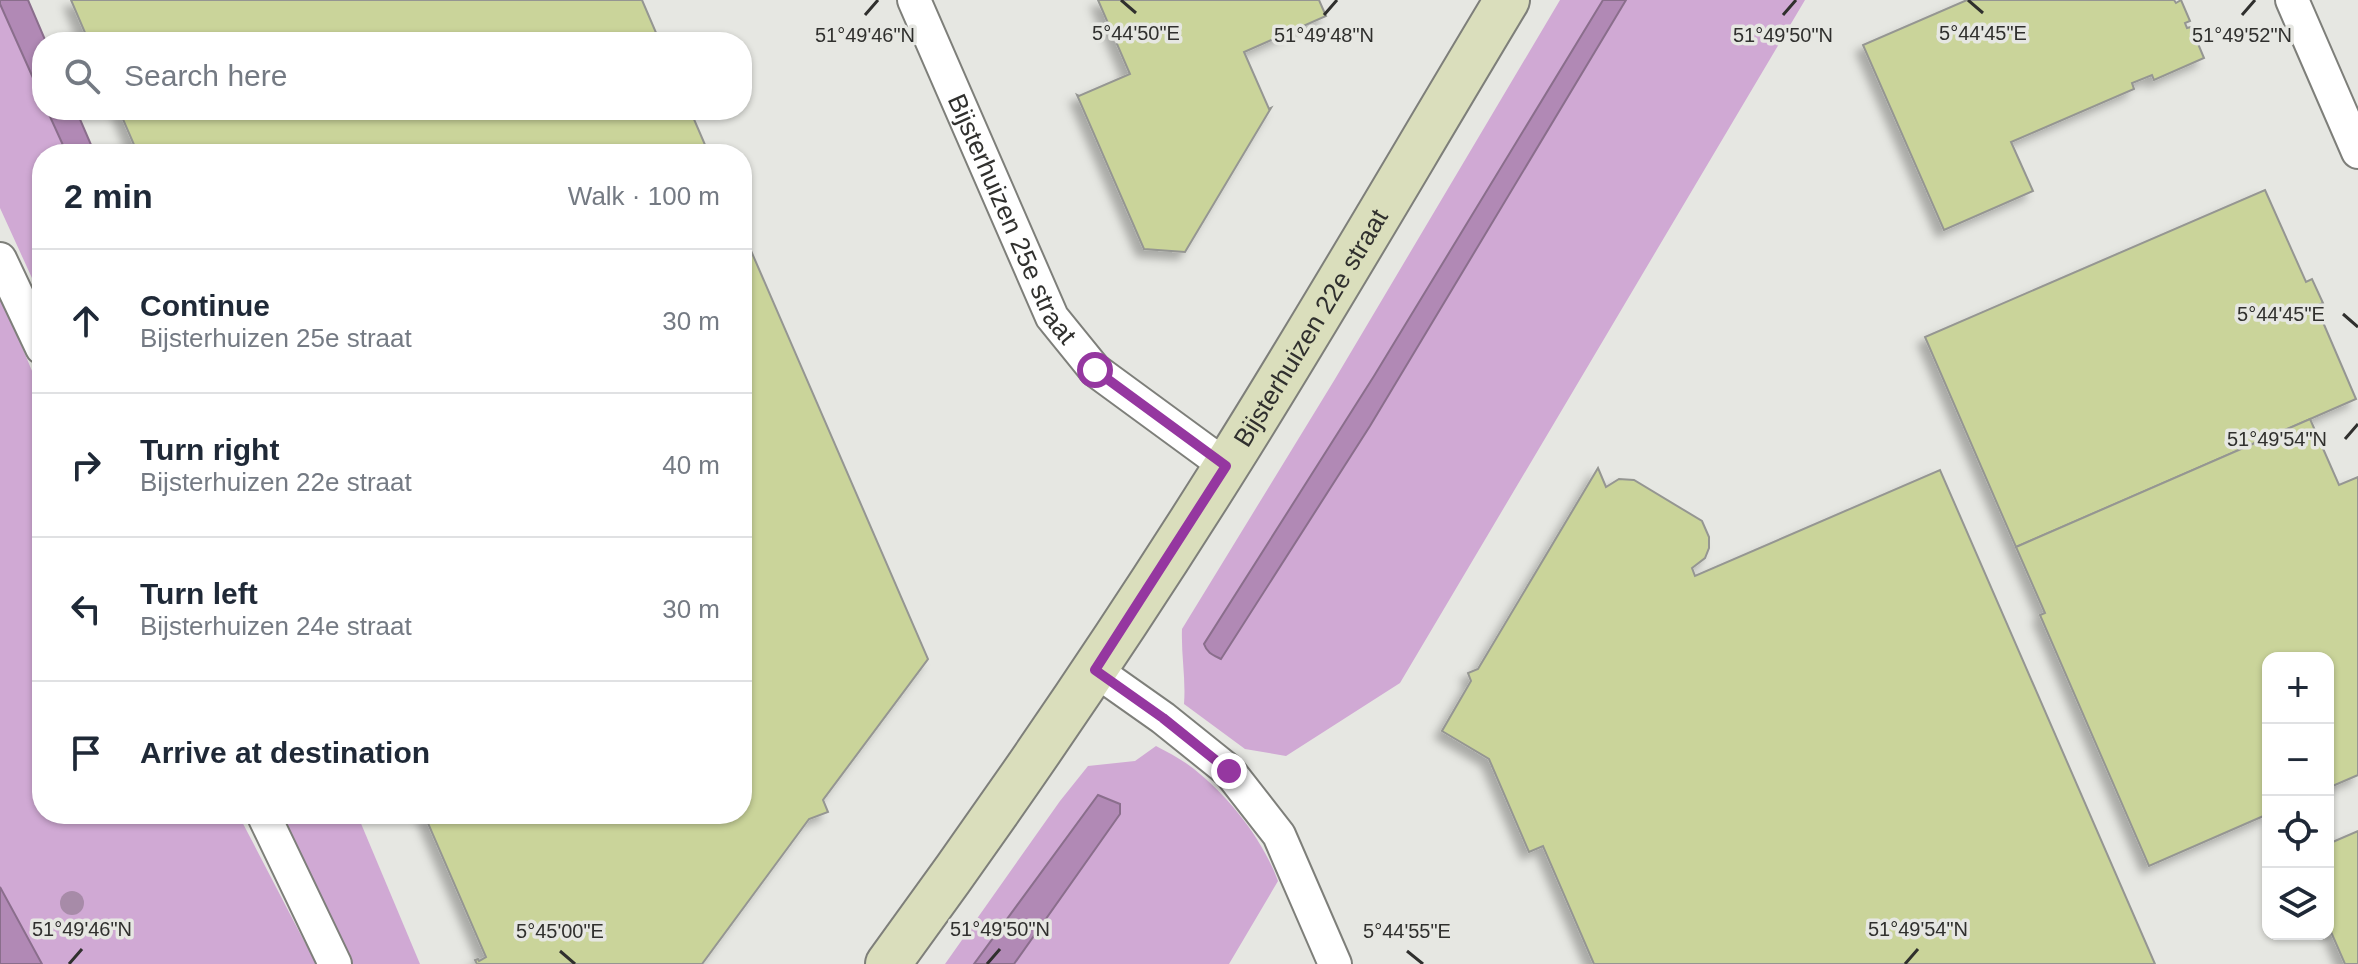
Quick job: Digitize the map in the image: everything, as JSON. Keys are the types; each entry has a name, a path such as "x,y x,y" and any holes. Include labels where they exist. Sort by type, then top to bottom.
{"main road":[{"name":"Bijsterhuizen 22e straat","path":"888,964 1095,670 1226,466 1507,0"}],"street":[{"name":"Bijsterhuizen 25e straat","path":"914,0 1052,317 1095,370 1226,466"},
{"path":"2292,0 2358,152"},
{"path":"0,259 32,327"},
{"path":"1095,670 1163,718 1229,771 1279,835 1335,964"},
{"path":"268,824 335,964"}],"shaded area":[{"path":"0,0 28,0 42,32 32,32 32,76"},
{"path":"1560,0 1805,0 1400,683 1286,756 1245,749 1184,704 1182,629"},
{"path":"1603,0 1626,0 1370,426 1221,659 1213,655 1204,644 1374,376"},
{"path":"0,4 32,76 32,120 52,120 62,144 32,144 32,278 0,208"},
{"path":"52,120 80,120 91,144 62,144"},
{"path":"0,294 32,371 32,824 243,824 316,964 42,964 0,887"},
{"path":"1156,746 1194,769 1232,806 1254,834 1278,881 1229,964 1014,964 1120,814 1098,795 974,964 945,964 1088,766 1135,761"},
{"path":"1098,795 1120,804 1120,814 1014,964 974,964"},
{"path":"281,824 361,824 420,964 347,964"},
{"path":"0,887 42,964 0,964"}],"building":[{"path":"71,0 642,0 656,32 85,32"},
{"path":"1098,0 1319,0 1326,16 1244,52 1271,108 1185,252 1144,249 1077,95 1130,74"},
{"path":"1967,0 2174,0 2176,3 2181,0 2190,21 2185,23 2187,28 2191,27 2204,58 2154,80 2152,75 2132,83 2134,89 2011,142 2033,191 1944,230 1863,45"},
{"path":"123,120 694,120 705,144 134,144"},
{"path":"2265,190 2306,282 2312,279 2323,303 2316,306 2356,399 2016,547 1925,337"},
{"path":"752,253 928,659 823,800 828,812 809,819 702,964 477,964 475,960 486,957 428,824 752,824"},
{"path":"2310,419 2339,485 2358,477 2358,775 2334,785 2334,652 2262,652 2262,817 2149,866 2040,615 2045,613 2016,547"},
{"path":"1598,468 1606,487 1619,479 1634,480 1702,521 1709,537 1709,548 1705,558 1692,568 1695,576 1940,470 2155,964 1594,964 1543,846 1529,852 1489,759 1442,731 1471,681 1468,673 1478,669"},
{"path":"2358,831 2358,964 2345,964 2334,939 2334,841"}],"route":[{"path":"1095,370 1226,466 1095,670 1163,718 1229,771"}]}
